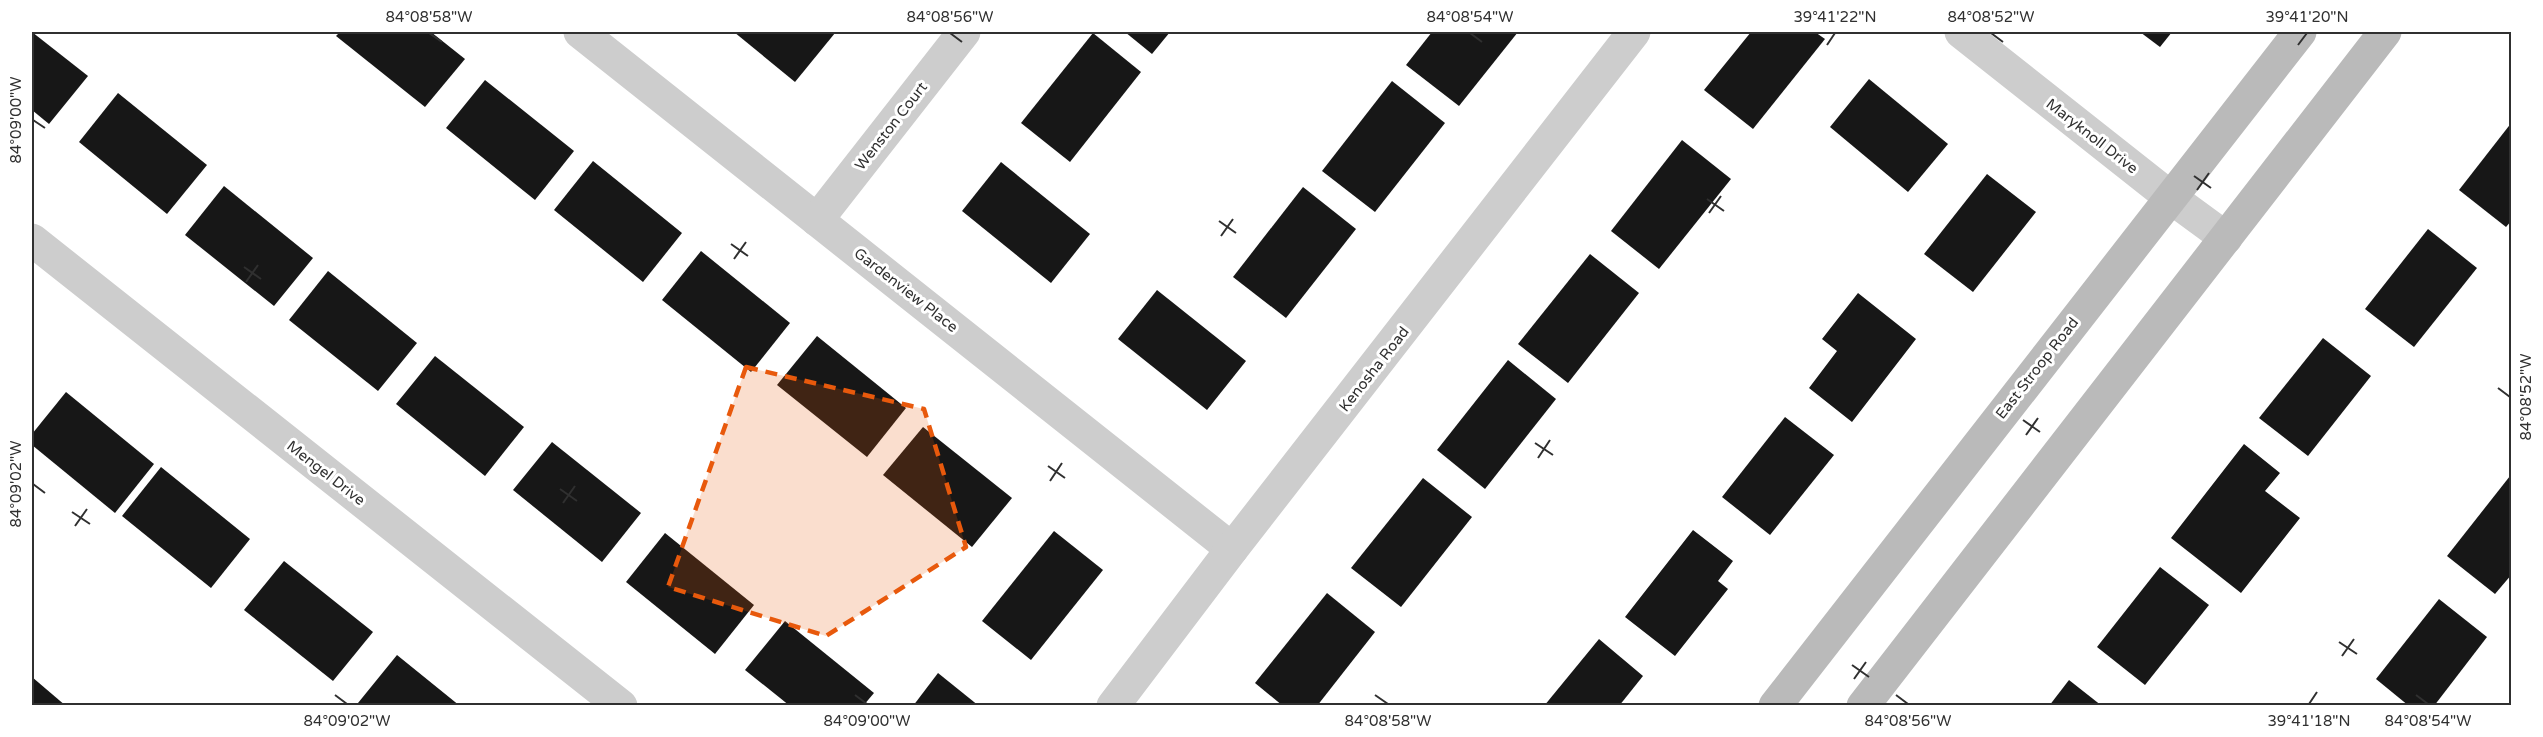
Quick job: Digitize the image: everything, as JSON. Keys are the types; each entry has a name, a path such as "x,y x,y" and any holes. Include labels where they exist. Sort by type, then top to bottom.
{"main road":[{"name":"East Stroop Road","path":"1775,705 2300,32"},
{"path":"1863,705 2385,32"}],"street":[{"name":"Gardenview Place","path":"580,32 1232,549"},
{"name":"Wenston Court","path":"817,219 964,32"},
{"name":"Kenosha Road","path":"1113,705 1634,32"},
{"name":"Maryknoll Drive","path":"1961,32 2170,197 2226,238"},
{"name":"Mengel Drive","path":"32,240 621,705"}],"highlighted area":[{"path":"746,367 924,409 966,547 826,636 668,587"}],"building":[{"path":"32,32 88,76 49,124 32,110"},
{"path":"340,32 431,32 465,59 425,107 336,36"},
{"path":"734,32 833,32 835,33 795,82"},
{"path":"1125,32 1170,32 1152,54"},
{"path":"1432,32 1518,32 1459,106 1406,65"},
{"path":"1751,32 1815,32 1825,39 1753,129 1704,90"},
{"path":"2140,32 2172,32 2160,47"},
{"path":"1093,33 1141,72 1070,162 1021,123"},
{"path":"1869,79 1948,144 1908,192 1830,127"},
{"path":"485,80 574,151 535,200 446,128"},
{"path":"1392,81 1445,123 1375,212 1322,171"},
{"path":"118,93 207,165 167,214 79,142"},
{"path":"2512,122 2512,220 2506,227 2459,190"},
{"path":"1682,140 1731,179 1659,269 1611,231"},
{"path":"593,161 682,233 643,282 554,210"},
{"path":"1001,162 1090,234 1051,283 962,211"},
{"path":"1987,174 2036,212 1973,292 1924,254"},
{"path":"224,186 313,258 274,306 185,235"},
{"path":"1303,187 1356,229 1286,318 1233,277"},
{"path":"2428,229 2477,268 2414,347 2365,309"},
{"path":"701,251 790,323 751,372 662,300"},
{"path":"1590,254 1639,293 1568,383 1518,344"},
{"path":"328,271 417,343 378,391 289,320"},
{"path":"1157,290 1246,361 1207,410 1118,339"},
{"path":"1858,293 1916,339 1852,422 1809,388 1837,351 1822,339"},
{"path":"817,336 906,408 867,457 777,385"},
{"path":"2323,338 2371,376 2308,456 2259,418"},
{"path":"435,356 524,427 485,476 396,404"},
{"path":"1508,360 1556,399 1485,489 1437,450"},
{"path":"66,392 154,464 115,513 32,445 32,434"},
{"path":"1785,417 1834,455 1770,535 1722,497"},
{"path":"923,427 1012,498 972,547 883,475"},
{"path":"552,442 641,513 602,562 513,490"},
{"path":"2244,444 2280,473 2265,491 2300,518 2241,593 2171,538"},
{"path":"161,467 250,539 211,588 122,516"},
{"path":"2510,476 2512,574 2495,594 2447,556"},
{"path":"1423,478 1472,517 1401,607 1351,568"},
{"path":"1693,530 1733,561 1718,581 1728,589 1675,656 1625,617"},
{"path":"1054,531 1103,570 1031,660 982,621"},
{"path":"665,533 754,605 715,654 626,582"},
{"path":"284,561 373,632 333,681 244,610"},
{"path":"2160,567 2209,605 2145,685 2097,647"},
{"path":"1327,593 1375,632 1317,706 1283,706 1255,683"},
{"path":"2439,599 2487,637 2434,706 2409,706 2376,679"},
{"path":"785,621 874,693 863,706 790,706 745,670"},
{"path":"1599,639 1643,676 1619,706 1544,706"},
{"path":"397,655 460,706 360,706 358,703"},
{"path":"938,673 979,706 913,706"},
{"path":"32,677 66,706 32,706"},
{"path":"2069,680 2102,706 2049,706"}]}
